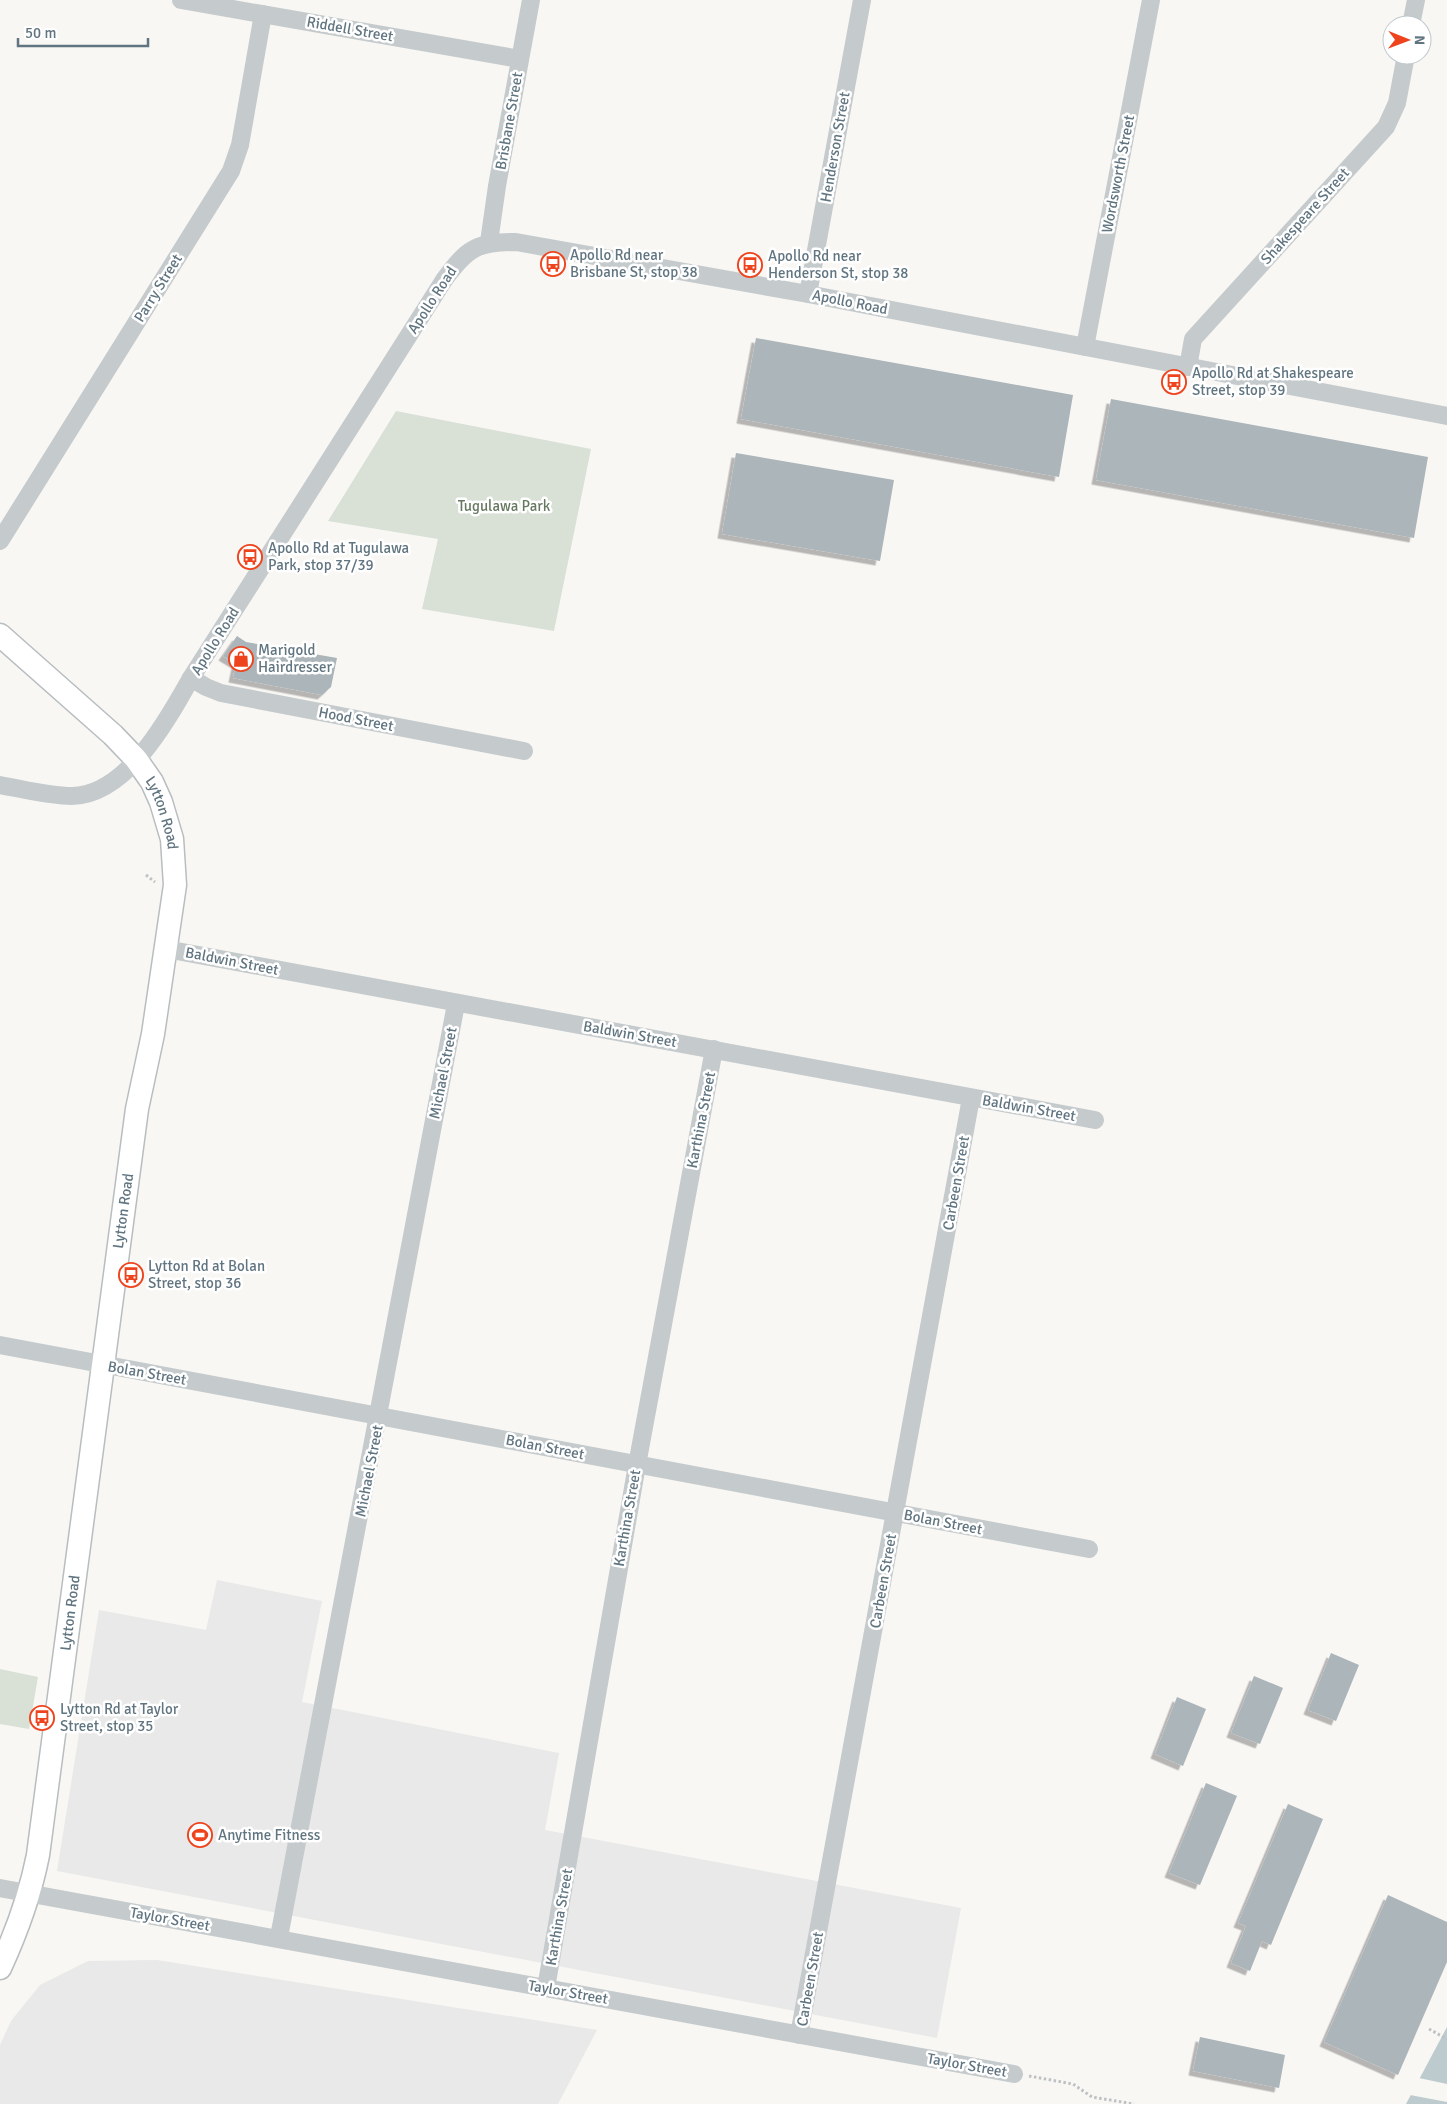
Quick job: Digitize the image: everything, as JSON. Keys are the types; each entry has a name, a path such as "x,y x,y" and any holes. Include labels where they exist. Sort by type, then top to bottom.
{"main road":[{"name":"Lytton Road","path":"0,635 113,735 136,759 152,782 161,802 172,839 175,885 153,1034 136,1109 38,1855 30,1895 20,1925 0,1968"}],"street":[{"name":"Riddell Street","path":"181,0 520,59"},
{"name":"Brisbane Street","path":"489,242 490,223 531,0"},
{"name":"Henderson Street","path":"808,294 862,0"},
{"name":"Wordsworth Street","path":"1085,347 1150,0"},
{"path":"1413,15 1416,0"},
{"name":"Parry Street","path":"0,541 231,171 240,144 263,14"},
{"name":"Shakespeare Street","path":"1188,367 1193,339 1386,127 1397,103 1404,65"},
{"name":"Apollo Road","path":"0,785 47,794 73,796 87,793 112,782 136,759 163,728 192,678 444,280 458,261 475,247 489,242 516,242 808,294 1447,416"},
{"name":"Hood Street","path":"192,678 206,687 221,693 524,751"},
{"name":"Baldwin Street","path":"166,949 456,1004 714,1049 1095,1120"},
{"name":"Michael Street","path":"279,1937 380,1415 456,1004"},
{"name":"Karthina Street","path":"546,1988 637,1465 714,1049"},
{"name":"Carbeen Street","path":"799,2034 971,1098"},
{"name":"Bolan Street","path":"0,1345 1089,1549"},
{"name":"Taylor Street","path":"0,1888 30,1895 279,1937 1014,2074"}],"path":[{"path":"1429,2029 1447,2039"},
{"name":"Taylor Street","path":"1014,2074 1072,2084 1092,2097 1134,2104"}],"shaded area":[{"path":"217,1580 322,1601 302,1702 559,1753 545,1830 961,1908 937,2038 57,1871 99,1610 206,1630"},
{"path":"157,1960 597,2030 558,2104 0,2104 0,2045 11,2021 40,1985 88,1961"},
{"path":"1447,2027 1447,2104 1406,2104"}],"green space":[{"name":"Tugulawa Park","path":"396,411 591,449 554,631 422,609 438,539 328,521"},
{"path":"0,1669 38,1677 29,1729 0,1724"}],"pier":[{"path":"1419,2078 1447,2084 1447,2102 1410,2095"}],"building":[{"path":"756,338 1073,395 1059,477 741,419"},
{"path":"1111,399 1428,457 1414,538 1096,480"},
{"path":"736,453 894,480 880,561 722,534"},
{"path":"237,636 246,642 337,658 331,687 322,695 233,678 236,664 223,656"},
{"path":"1331,1653 1359,1665 1336,1721 1308,1710"},
{"path":"1254,1676 1283,1688 1260,1744 1231,1733"},
{"path":"1177,1697 1206,1709 1183,1766 1155,1754"},
{"path":"1206,1783 1237,1796 1200,1885 1169,1873"},
{"path":"1288,1804 1323,1819 1271,1945 1262,1941 1250,1971 1231,1963 1246,1926 1238,1923"},
{"path":"1388,1895 1447,1922 1447,1962 1398,2075 1324,2042"},
{"path":"1200,2037 1285,2055 1279,2088 1193,2071"}],"place":[{"name":"Apollo Rd near Brisbane St, stop 38","path":"553,264"},
{"name":"Apollo Rd near Henderson St, stop 38","path":"750,265"},
{"name":"Apollo Rd at Shakespeare Street, stop 39","path":"1174,382"},
{"name":"Apollo Rd at Tugulawa Park, stop 37/39","path":"250,557"},
{"name":"Marigold Hairdresser","path":"241,659"},
{"name":"Lytton Rd at Bolan Street, stop 36","path":"131,1275"},
{"name":"Lytton Rd at Taylor Street, stop 35","path":"42,1718"},
{"name":"Anytime Fitness","path":"200,1835"}]}
